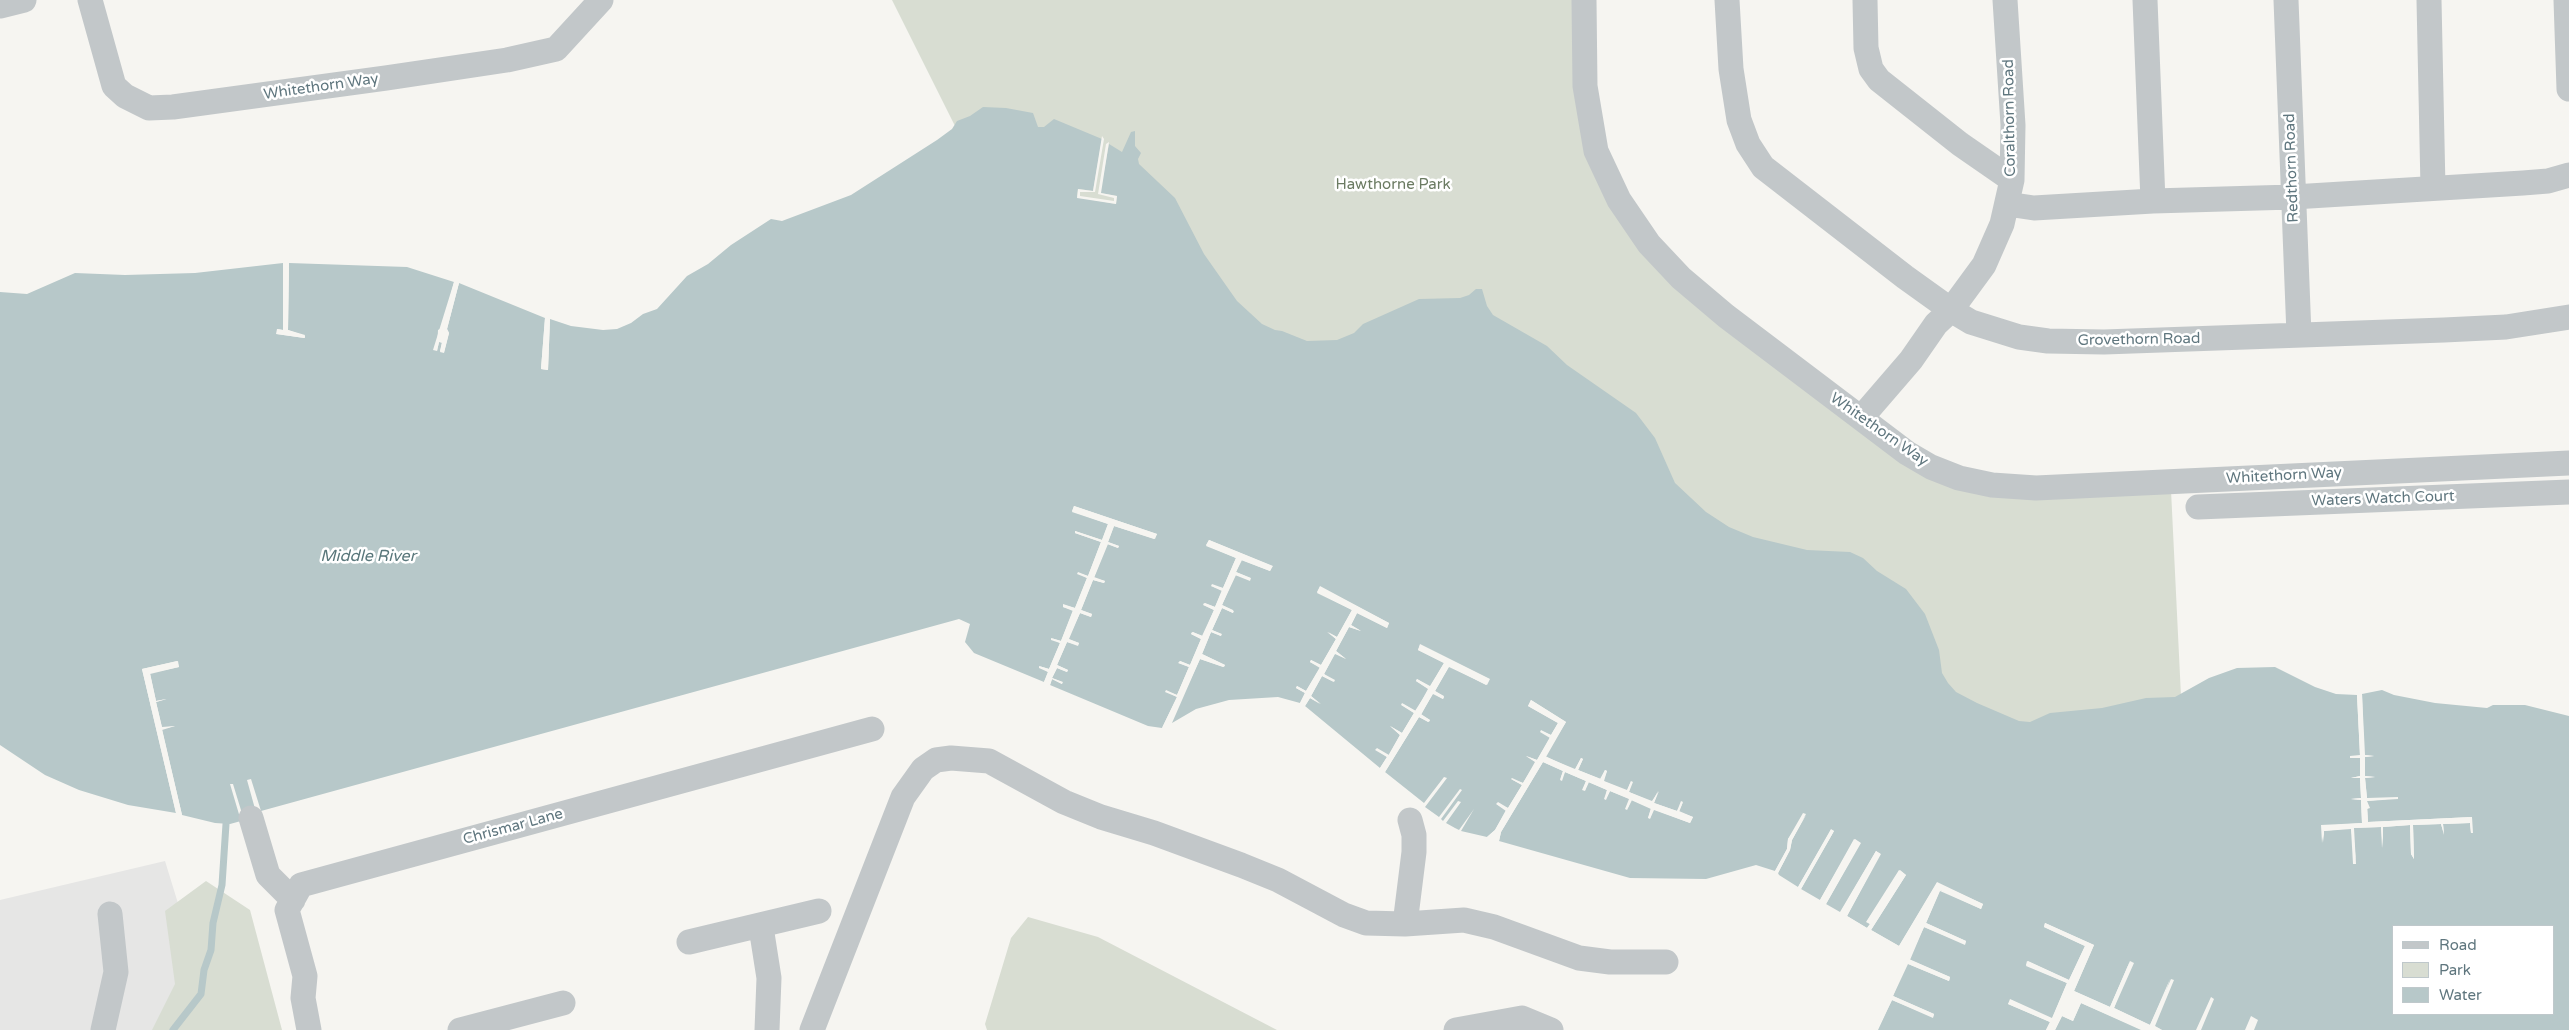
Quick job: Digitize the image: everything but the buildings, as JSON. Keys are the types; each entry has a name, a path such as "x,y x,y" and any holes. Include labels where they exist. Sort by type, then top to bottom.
{"street":[{"path":"0,6 24,0"},
{"name":"Whitethorn Way","path":"90,0 114,86 125,96 149,108 172,108 386,78 506,60 556,49 600,0"},
{"name":"Whitethorn Way","path":"1584,0 1585,86 1596,150 1608,180 1629,215 1660,257 1681,278 1726,316 1907,453 1931,467 1959,478 1992,484 2028,487 2189,482 2569,463"},
{"name":"Grovethorn Road","path":"1727,0 1731,69 1739,120 1748,144 1763,167 1951,310 1971,322 1997,331 2048,341 2104,342 2506,327 2569,317"},
{"path":"1865,0 1866,48 1872,69 1879,80 1960,144 2012,180"},
{"name":"Coralthorn Road","path":"1861,418 1911,360 1936,324 1951,310 1984,265 2002,224 2012,180 2013,125 2005,0"},
{"path":"2146,0 2153,201"},
{"name":"Redthorn Road","path":"2286,0 2299,335"},
{"path":"2428,0 2433,188"},
{"path":"2566,0 2569,89"},
{"path":"2007,204 2034,208 2153,201 2293,197 2540,182 2569,174"},
{"name":"Waters Watch Court","path":"2198,507 2569,492"},
{"name":"Chrismar Lane","path":"292,900 301,885 872,730"},
{"path":"812,1030 903,797 914,780 936,760 951,758 989,761 1064,802 1101,817 1154,833 1241,864 1278,880 1344,915 1366,923 1405,924 1464,920 1494,927 1579,958 1610,962 1666,962"},
{"path":"251,818 268,875 292,900 287,910 305,976 303,998 308,1030"},
{"path":"1405,924 1414,852 1414,835 1410,820"},
{"path":"689,942 761,927 819,911"},
{"path":"103,1030 116,972 110,914"},
{"path":"761,927 770,978 767,1030"},
{"path":"460,1030 563,1003"},
{"path":"1456,1030 1522,1018 1551,1030"}],"shaded area":[{"path":"165,861 181,913 185,983 160,1030 0,1030 0,900"}],"green space":[{"name":"Hawthorne Park","path":"892,0 1577,0 1619,217 1925,472 2171,490 2182,717 2027,748 1313,361 989,194"},
{"path":"206,881 250,910 282,1030 152,1030 175,984 165,911"},
{"path":"1028,917 1098,937 1277,1030 987,1030 985,1024 1011,938"}],"water":[{"name":"Middle River","path":"983,107 1006,108 1033,113 1038,127 1044,127 1054,119 1102,139 1093,191 1078,189 1077,197 1116,204 1117,196 1100,193 1109,144 1122,152 1131,132 1135,131 1135,146 1141,153 1138,159 1139,164 1175,198 1204,254 1237,301 1262,324 1307,341 1337,340 1354,333 1363,324 1419,299 1460,298 1469,295 1476,289 1482,289 1487,306 1493,315 1547,346 1567,365 1636,413 1655,438 1675,483 1706,512 1729,527 1753,537 1807,550 1850,552 1863,558 1877,571 1906,589 1925,614 1939,650 1942,673 1956,692 2019,721 2030,722 2050,713 2102,708 2146,698 2175,697 2209,678 2237,668 2275,667 2315,687 2336,694 2357,695 2360,756 2350,756 2350,758 2360,757 2360,776 2351,778 2360,778 2361,798 2351,799 2361,800 2362,823 2322,826 2324,842 2324,831 2351,828 2356,863 2353,828 2381,827 2382,848 2383,827 2410,825 2411,854 2414,859 2413,825 2441,824 2444,834 2443,824 2470,823 2471,833 2472,817 2368,822 2367,801 2398,798 2367,798 2365,778 2375,777 2365,776 2365,757 2374,756 2365,755 2362,694 2382,690 2394,695 2435,703 2487,708 2493,705 2525,705 2569,716 2569,1030 2254,1030 2258,1020 2251,1016 2245,1030 2201,1030 2214,999 2211,997 2196,1030 2162,1030 2154,1026 2170,979 2150,1025 2114,1008 2130,961 2110,1007 2074,991 2094,945 2045,923 2044,927 2085,946 2069,980 2028,961 2026,966 2067,983 2052,1019 2011,1000 2008,1004 2050,1022 2046,1030 1878,1030 1892,1000 1933,1017 1934,1014 1893,996 1908,964 1949,981 1950,977 1910,960 1924,927 1965,944 1966,941 1926,923 1940,890 1981,909 1983,904 1937,883 1899,946 1871,930 1906,875 1900,870 1867,922 1870,924 1867,928 1847,916 1880,854 1876,851 1840,912 1826,904 1860,843 1854,839 1820,900 1801,889 1834,831 1831,830 1798,887 1779,875 1778,873 1790,850 1792,840 1806,815 1788,839 1787,849 1775,871 1756,865 1706,879 1630,878 1499,841 1501,832 1543,762 1563,771 1560,780 1565,772 1586,781 1583,790 1585,790 1588,782 1607,790 1605,800 1610,791 1630,799 1627,810 1631,800 1651,809 1648,818 1650,818 1653,809 1690,823 1693,817 1679,812 1683,802 1677,811 1654,803 1658,791 1652,802 1629,792 1631,781 1627,791 1603,781 1607,771 1605,770 1601,779 1578,770 1583,759 1581,758 1575,770 1545,756 1566,722 1531,700 1528,706 1558,723 1551,735 1541,731 1550,737 1537,760 1526,756 1536,762 1523,783 1511,779 1522,785 1508,808 1497,804 1506,810 1495,830 1487,837 1461,831 1474,809 1459,830 1446,823 1461,802 1458,801 1443,821 1441,819 1462,790 1460,789 1439,817 1425,807 1447,778 1444,777 1424,803 1385,772 1419,717 1429,722 1430,720 1421,715 1433,693 1443,699 1444,697 1435,691 1449,666 1486,685 1489,679 1420,645 1418,650 1444,663 1430,687 1417,679 1416,681 1429,689 1415,711 1402,705 1414,713 1402,733 1390,726 1400,735 1388,756 1376,749 1387,757 1380,768 1305,706 1310,698 1320,704 1311,696 1322,676 1334,682 1324,674 1335,653 1346,659 1336,651 1349,627 1361,631 1351,625 1357,613 1387,628 1389,623 1320,587 1317,593 1352,610 1337,637 1328,632 1336,639 1321,665 1311,660 1310,662 1320,667 1306,691 1297,686 1296,688 1305,693 1300,703 1278,697 1229,700 1196,709 1172,723 1200,659 1223,667 1225,665 1202,654 1211,632 1221,636 1221,634 1212,630 1222,608 1233,613 1233,610 1222,605 1236,575 1250,580 1250,578 1236,572 1242,560 1270,571 1272,566 1209,540 1206,546 1236,558 1223,588 1211,586 1222,590 1215,607 1205,603 1204,605 1214,610 1202,636 1193,632 1191,634 1201,639 1190,665 1180,661 1179,663 1189,667 1177,695 1166,691 1177,697 1162,728 1148,726 1050,685 1052,679 1062,684 1062,682 1052,678 1057,668 1067,672 1068,670 1057,665 1067,642 1078,645 1079,643 1068,639 1080,613 1091,617 1092,614 1081,610 1093,580 1104,583 1105,581 1094,578 1108,544 1118,548 1119,546 1108,542 1114,526 1154,539 1157,534 1074,506 1072,512 1108,524 1102,540 1075,531 1075,533 1101,542 1088,576 1078,573 1087,578 1075,608 1064,605 1063,607 1073,610 1061,641 1051,638 1060,643 1049,669 1039,666 1048,672 1044,682 974,653 965,642 970,624 959,619 261,811 251,779 247,780 257,816 244,820 233,784 230,784 241,821 230,824 215,823 182,815 162,729 175,726 162,728 156,702 166,699 156,701 150,673 179,667 177,661 142,669 176,813 128,805 79,790 45,775 0,745 0,292 27,294 75,273 125,275 195,273 283,263 283,330 277,329 277,334 304,338 305,335 288,330 289,263 407,267 454,282 442,328 438,330 437,351 439,342 442,342 440,351 444,352 449,333 447,329 459,283 545,318 541,369 548,370 550,319 571,326 603,330 617,329 631,323 643,314 657,309 687,276 708,264 731,245 771,219 782,221 851,195 937,140 952,129 957,121 970,116"},
{"path":"2081,1003 2141,1030 2055,1030 2062,1016 2073,1021"}],"pier":[{"path":"1102,136 1104,139 1095,192 1080,192 1080,196 1114,201 1114,198 1098,194 1106,144 1109,142 1101,193 1117,196 1116,204 1077,198 1078,189 1093,191"},
{"path":"283,263 285,263 285,330 279,332 295,334 286,331 286,263 289,263 288,330 305,336 305,338 276,334 277,329 283,330"},
{"path":"454,282 457,282 459,283 447,329 449,333 444,353 440,352 442,343 439,342 437,351 433,350","holes":["457,282 445,328 444,341 439,339"]},
{"path":"545,318 550,319 548,370 541,369"},
{"path":"1074,506 1157,534 1155,539 1114,526 1108,542 1119,546 1118,548 1107,544 1094,577 1105,581 1104,583 1093,580 1081,610 1092,614 1091,617 1080,613 1069,639 1079,643 1078,646 1067,642 1057,665 1068,670 1067,672 1057,668 1052,678 1063,682 1062,684 1052,679 1050,685 1047,684 1112,525 1154,535 1075,509 1109,521 1111,524 1046,683 1044,682 1048,672 1039,668 1039,666 1049,669 1060,643 1051,640 1051,638 1061,641 1073,611 1063,607 1063,604 1075,608 1087,578 1077,574 1078,572 1088,576 1101,542 1075,533 1075,531 1102,540 1108,524 1072,511"},
{"path":"1209,540 1273,566 1270,571 1241,560 1236,572 1251,578 1250,581 1235,575 1222,605 1234,611 1233,613 1222,608 1212,630 1222,634 1221,636 1211,632 1202,654 1225,665 1224,667 1200,659 1170,724 1239,559 1242,558 1269,567 1210,543 1237,555 1238,558 1179,698 1166,726 1162,728 1177,697 1165,692 1166,690 1177,695 1189,667 1178,663 1180,661 1190,665 1201,639 1191,634 1192,632 1203,636 1214,610 1203,605 1204,603 1215,607 1222,591 1211,586 1212,584 1223,588 1236,558 1206,545"},
{"path":"1320,586 1389,623 1387,628 1357,613 1351,625 1361,631 1349,627 1336,651 1346,659 1335,654 1324,674 1335,680 1334,682 1322,676 1311,696 1321,704 1310,698 1305,706 1303,705 1356,611 1386,624 1321,590 1355,610 1302,704 1300,703 1305,693 1296,688 1297,686 1306,691 1320,668 1310,662 1311,660 1321,665 1336,639 1327,632 1337,637 1352,610 1317,592"},
{"path":"1420,644 1490,679 1487,685 1449,667 1435,691 1444,696 1443,699 1433,694 1421,714 1430,720 1428,722 1419,717 1385,772 1383,770 1448,664 1486,681 1422,648 1445,661 1446,664 1382,769 1380,768 1387,757 1375,750 1377,748 1389,755 1400,735 1390,726 1402,733 1414,713 1401,705 1402,703 1416,711 1428,689 1416,681 1417,679 1430,686 1444,663 1418,650"},
{"path":"178,661 179,667 150,674 156,701 167,699 156,702 162,727 175,726 162,730 182,815 180,814 147,673 176,664 145,671 179,814 176,813 142,669"},
{"path":"2362,694 2364,755 2374,756 2365,757 2365,776 2375,777 2365,778 2367,798 2398,797 2398,799 2367,801 2370,808 2367,809 2368,822 2472,817 2473,833 2471,833 2470,823 2443,824 2444,835 2441,824 2413,825 2414,859 2411,854 2410,825 2383,827 2383,848 2381,827 2354,828 2356,864 2353,864 2351,829 2324,831 2322,843 2321,825 2362,823 2361,800 2351,799 2361,798 2360,778 2351,778 2360,776 2360,758 2350,758 2350,756 2360,755 2357,695"},
{"path":"1531,700 1566,722 1546,757 1575,769 1581,758 1583,759 1578,770 1600,779 1605,770 1607,771 1604,781 1627,790 1631,781 1633,782 1629,792 1652,801 1659,791 1654,803 1677,811 1681,801 1683,802 1679,811 1693,817 1690,823 1654,810 1650,819 1648,818 1651,808 1632,800 1627,810 1625,809 1629,799 1610,791 1606,800 1604,799 1607,790 1589,782 1585,791 1582,790 1586,781 1565,772 1562,781 1560,780 1563,771 1543,762 1501,832 1499,841 1497,840 1499,831 1542,759 1653,807 1689,820 1544,759 1543,755 1563,723 1532,703 1560,724 1497,831 1490,838 1487,837 1495,830 1506,811 1496,804 1498,802 1508,808 1522,785 1511,779 1523,783 1535,762 1526,756 1537,760 1550,738 1540,732 1541,730 1551,735 1558,723 1528,706"},
{"path":"1803,813 1806,814 1792,840 1790,850 1778,873 1775,871 1787,849 1788,839"},
{"path":"1831,829 1834,831 1801,889 1798,887"},
{"path":"1855,839 1861,843 1826,904 1824,903 1857,844 1855,843 1822,902 1820,900"},
{"path":"1876,851 1881,854 1847,916 1867,928 1870,924 1866,922 1899,870 1906,875 1871,930 1899,946 1937,882 1983,904 1981,909 1940,891 1926,923 1966,941 1965,945 1924,927 1909,959 1950,977 1949,981 1906,963 1893,996 1934,1014 1933,1018 1892,1000 1877,1030 1938,889 1980,905 1938,886 1902,947 1898,948 1844,916 1877,855 1843,914 1839,915","holes":["1900,874 1902,875 1872,923 1870,921"]},
{"path":"2045,923 2094,945 2074,991 2110,1007 2130,961 2134,963 2114,1008 2150,1025 2171,979 2174,980 2155,1026 2162,1030 2149,1027 2112,1009 2072,993 2091,946 2087,945 2049,1030 2046,1030 2050,1022 2008,1004 2010,999 2052,1018 2067,983 2026,965 2027,961 2069,980 2085,946 2044,927"},
{"path":"2081,1000 2143,1030 2081,1003 2073,1021 2062,1016 2055,1030 2053,1030 2060,1015 2072,1018"}],"waterway":[{"path":"173,1030 201,994 204,970 211,950 213,923 222,885 226,824"}]}
